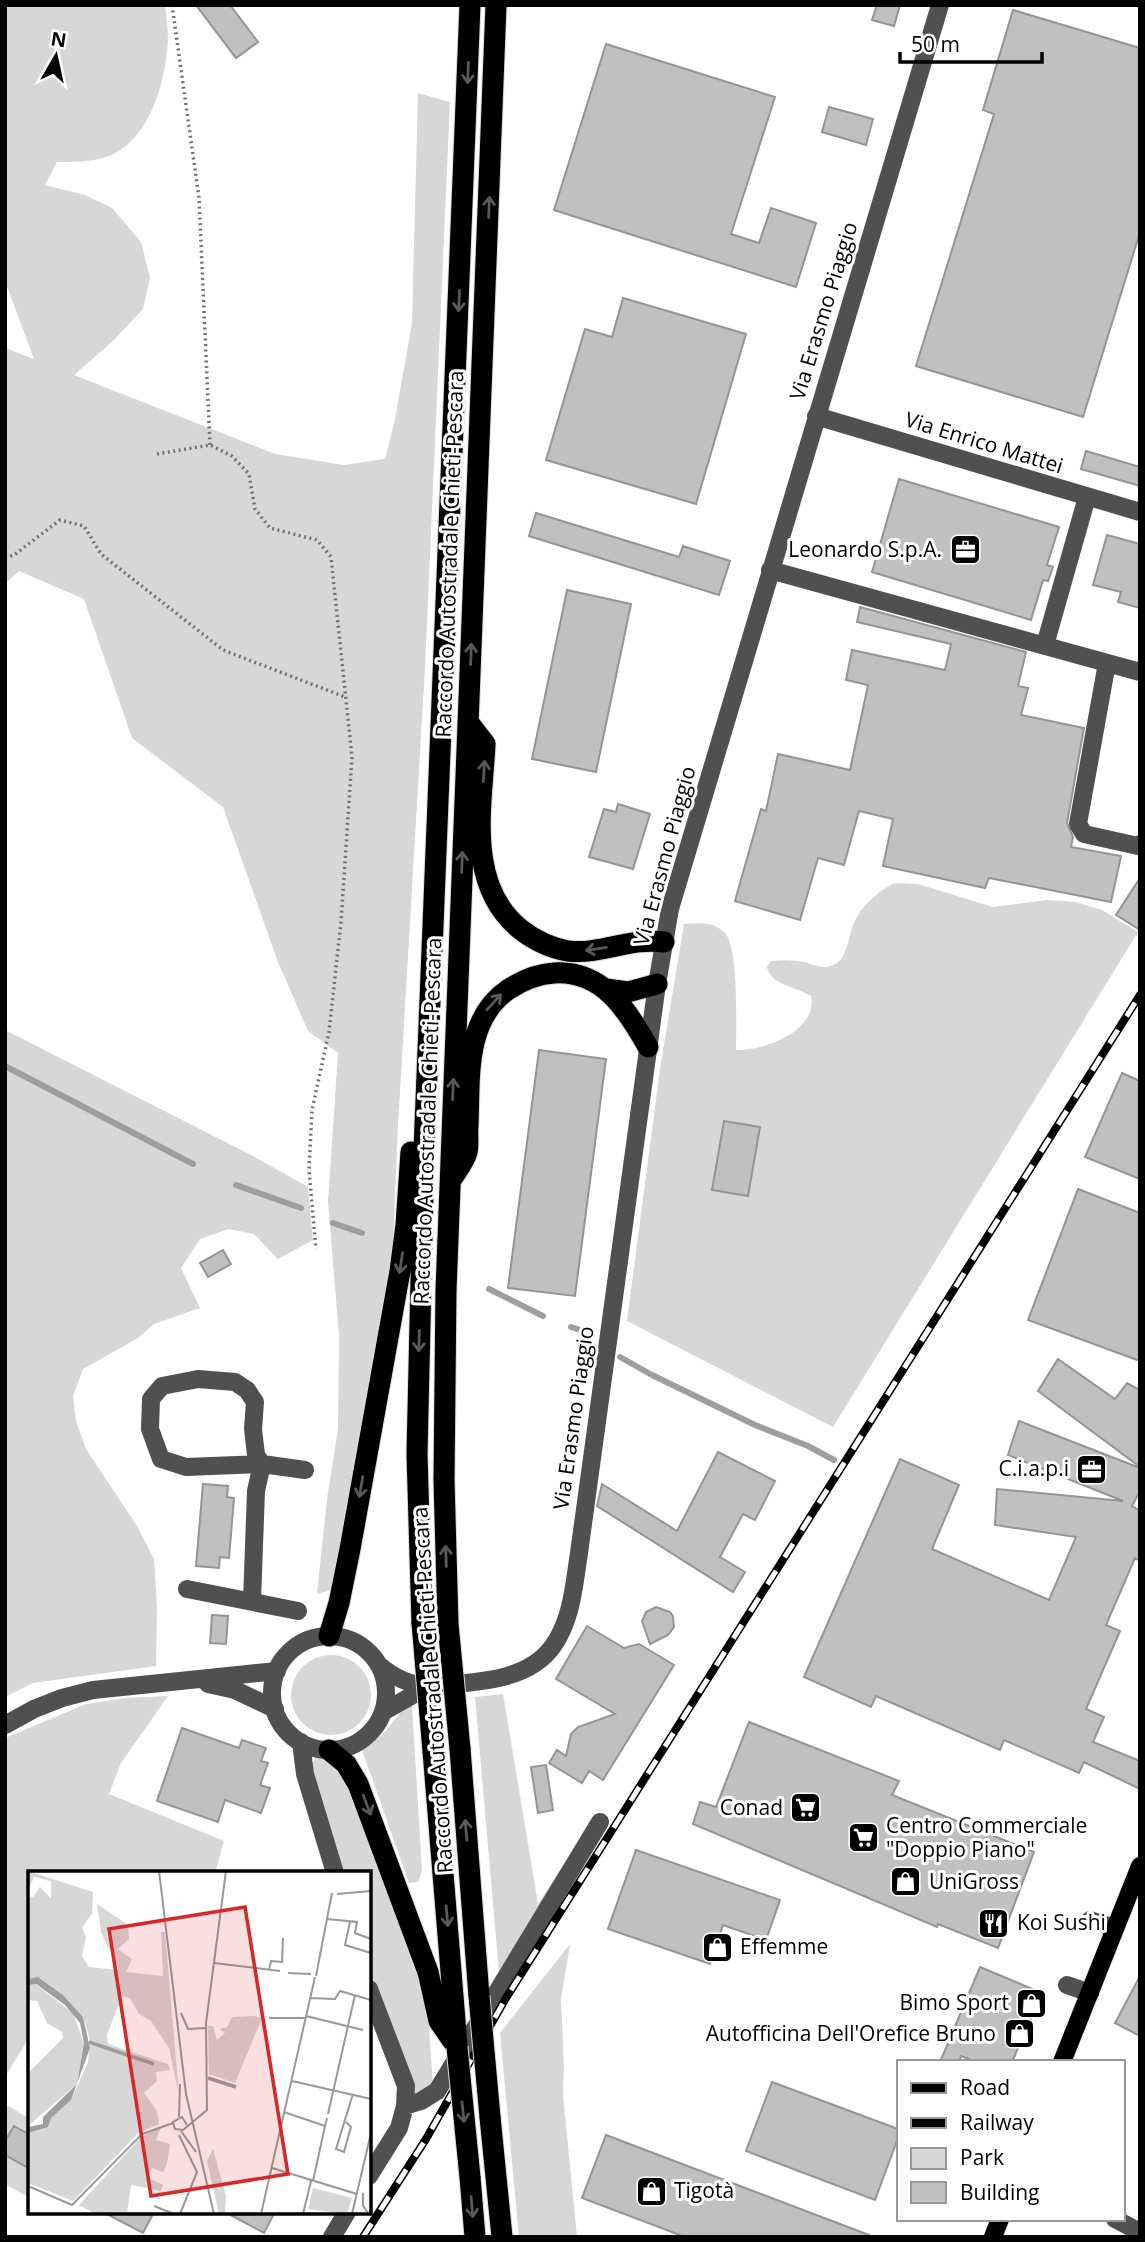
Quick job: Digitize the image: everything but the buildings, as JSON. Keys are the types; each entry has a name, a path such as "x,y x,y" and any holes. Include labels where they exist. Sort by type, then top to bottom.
{"highway":[{"name":"Raccordo Autostradale Chieti-Pescara","path":"470,5 425,1126 417,1454 422,1623 475,2237"},
{"name":"Raccordo Autostradale Chieti-Pescara","path":"496,5 443,1388 448,1624 502,2237"},
{"path":"468,722 485,744 480,836 483,867 494,897 508,918 541,943 568,951 593,950 635,942 664,942"},
{"path":"450,1182 467,1154 473,1041 485,1012 502,993 517,983 547,974 572,973 587,978 606,989 632,1020 648,1047"},
{"path":"606,989 628,992 657,984"},
{"path":"329,1636 350,1549 400,1270 411,1153 425,1126"},
{"path":"330,1749 346,1764 358,1784 418,1941 435,1996 439,2021 457,2047"}],"main road":[{"path":"1063,2060 1138,1876"}],"street":[{"name":"Via Erasmo Piaggio","path":"379,1665 399,1679 427,1686 512,1675 529,1667 552,1648 568,1615 579,1553 657,984 677,882 940,5"},
{"name":"Via Enrico Mattei","path":"816,416 1140,512"},
{"path":"1045,645 1087,497"},
{"path":"770,570 1140,672"},
{"path":"1107,663 1078,824 1084,834 1139,846 1140,844"},
{"path":"252,1601 256,1491 262,1465 256,1455 253,1429 255,1402 247,1390 235,1382 198,1380 162,1385 151,1399 150,1429 161,1459 186,1466 262,1465 305,1470"},
{"path":"187,1589 298,1611"},
{"path":"329,1636 352,1641 363,1647 379,1665 386,1688 383,1712 371,1732 362,1739 341,1748 314,1748 301,1742 284,1728 275,1709 273,1683 283,1660 301,1644 314,1638 329,1636"},
{"path":"5,1725 43,1705 93,1690 277,1671"},
{"path":"190,1681 235,1690 275,1709"},
{"name":"Via Erasmo Piaggio","path":"383,1712 427,1686"},
{"path":"301,1742 306,1774 334,1871"},
{"path":"405,2106 421,2101 437,2091 600,1822"},
{"path":"1090,1920 1115,1928"},
{"path":"1067,1985 1090,1993"},
{"path":"371,1994 406,2086 400,2128 371,2173"},
{"path":"331,2237 346,2214"},
{"path":"1119,2221 1140,2232"}],"path":[{"path":"172,5 199,198 210,445"},
{"path":"157,454 210,445 232,456 249,474 255,509 270,527 317,540 331,557 352,757 341,922 329,1032 311,1122 309,1170 316,1249"},
{"path":"5,558 14,555 60,520 85,526 102,554 223,650 345,698"}],"green space":[{"path":"5,5 165,5 168,38 164,72 145,124 122,149 106,157 88,161 57,162 45,185 85,195 112,208 141,242 150,277 143,309 113,341 74,375 275,454 344,465 385,459 412,323 418,93 450,102 425,668 393,1245 360,1456 332,1590 317,1594 338,1429 339,1335 328,1202 338,1053 308,1031 278,962 223,807 132,738 84,599 19,571 5,584 5,348 34,359 5,281"},
{"path":"894,883 918,884 993,907 1047,900 1076,902 1102,910 1138,932 833,1427 627,1321 660,1069 684,924 716,926 725,933 733,954 735,970 736,1050 761,1047 798,1029 811,1008 811,996 773,978 767,967 771,961 798,961 825,967 833,966 845,951 860,912 875,896","holes":["724,1121 760,1127 748,1196 712,1190"]},
{"path":"5,1030 253,1156 308,1187 313,1240 278,1259 254,1234 228,1229 200,1239 181,1268 200,1308 154,1324 138,1338 83,1369 73,1396 76,1421 86,1449 137,1526 154,1559 157,1607 156,1666 33,1683 5,1697"},
{"path":"331,1655 346,1658 359,1667 368,1680 371,1695 368,1710 359,1723 346,1732 331,1735 316,1732 303,1723 294,1710 291,1695 294,1680 303,1667 316,1658"},
{"path":"503,1694 538,1904 566,1861 572,1884 501,1995 475,1697"},
{"path":"168,1696 121,1763 109,1794 224,1841 216,1871 28,1871 28,2039 5,2077 5,1738 86,1704"},
{"path":"412,1705 422,1871 418,1882 409,1883 362,1750 383,1734 401,1712"},
{"path":"324,1755 341,1770 427,1998 433,2086 425,2093 413,2093 371,1984 371,1871 338,1871 312,1765 315,1758"},
{"path":"570,1944 561,1999 563,2095 577,2237 519,2237 500,2033"},
{"path":"5,2104 28,2118 28,2197 5,2184"}],"waterway":[{"path":"5,1066 193,1164"},
{"path":"236,1185 301,1208"},
{"path":"333,1223 362,1233"},
{"path":"489,1289 543,1316"},
{"path":"571,1327 587,1332"},
{"path":"620,1357 755,1425 808,1446 834,1460"}],"railway":[{"path":"363,2237 426,2139 506,1998 1140,995"}],"place":[{"name":"Leonardo S.p.A.","path":"965,550"},
{"name":"C.i.a.p.i","path":"1092,1469"},
{"name":"Conad","path":"806,1808"},
{"name":"Centro Commerciale \"Doppio Piano\"","path":"863,1838"},
{"name":"UniGross","path":"906,1882"},
{"name":"Koi Sushi","path":"994,1923"},
{"name":"Effemme","path":"717,1947"},
{"name":"Bimo Sport","path":"1032,2003"},
{"name":"Autofficina Dell'Orefice Bruno","path":"1019,2034"},
{"name":"Tigotà","path":"651,2191"}]}
